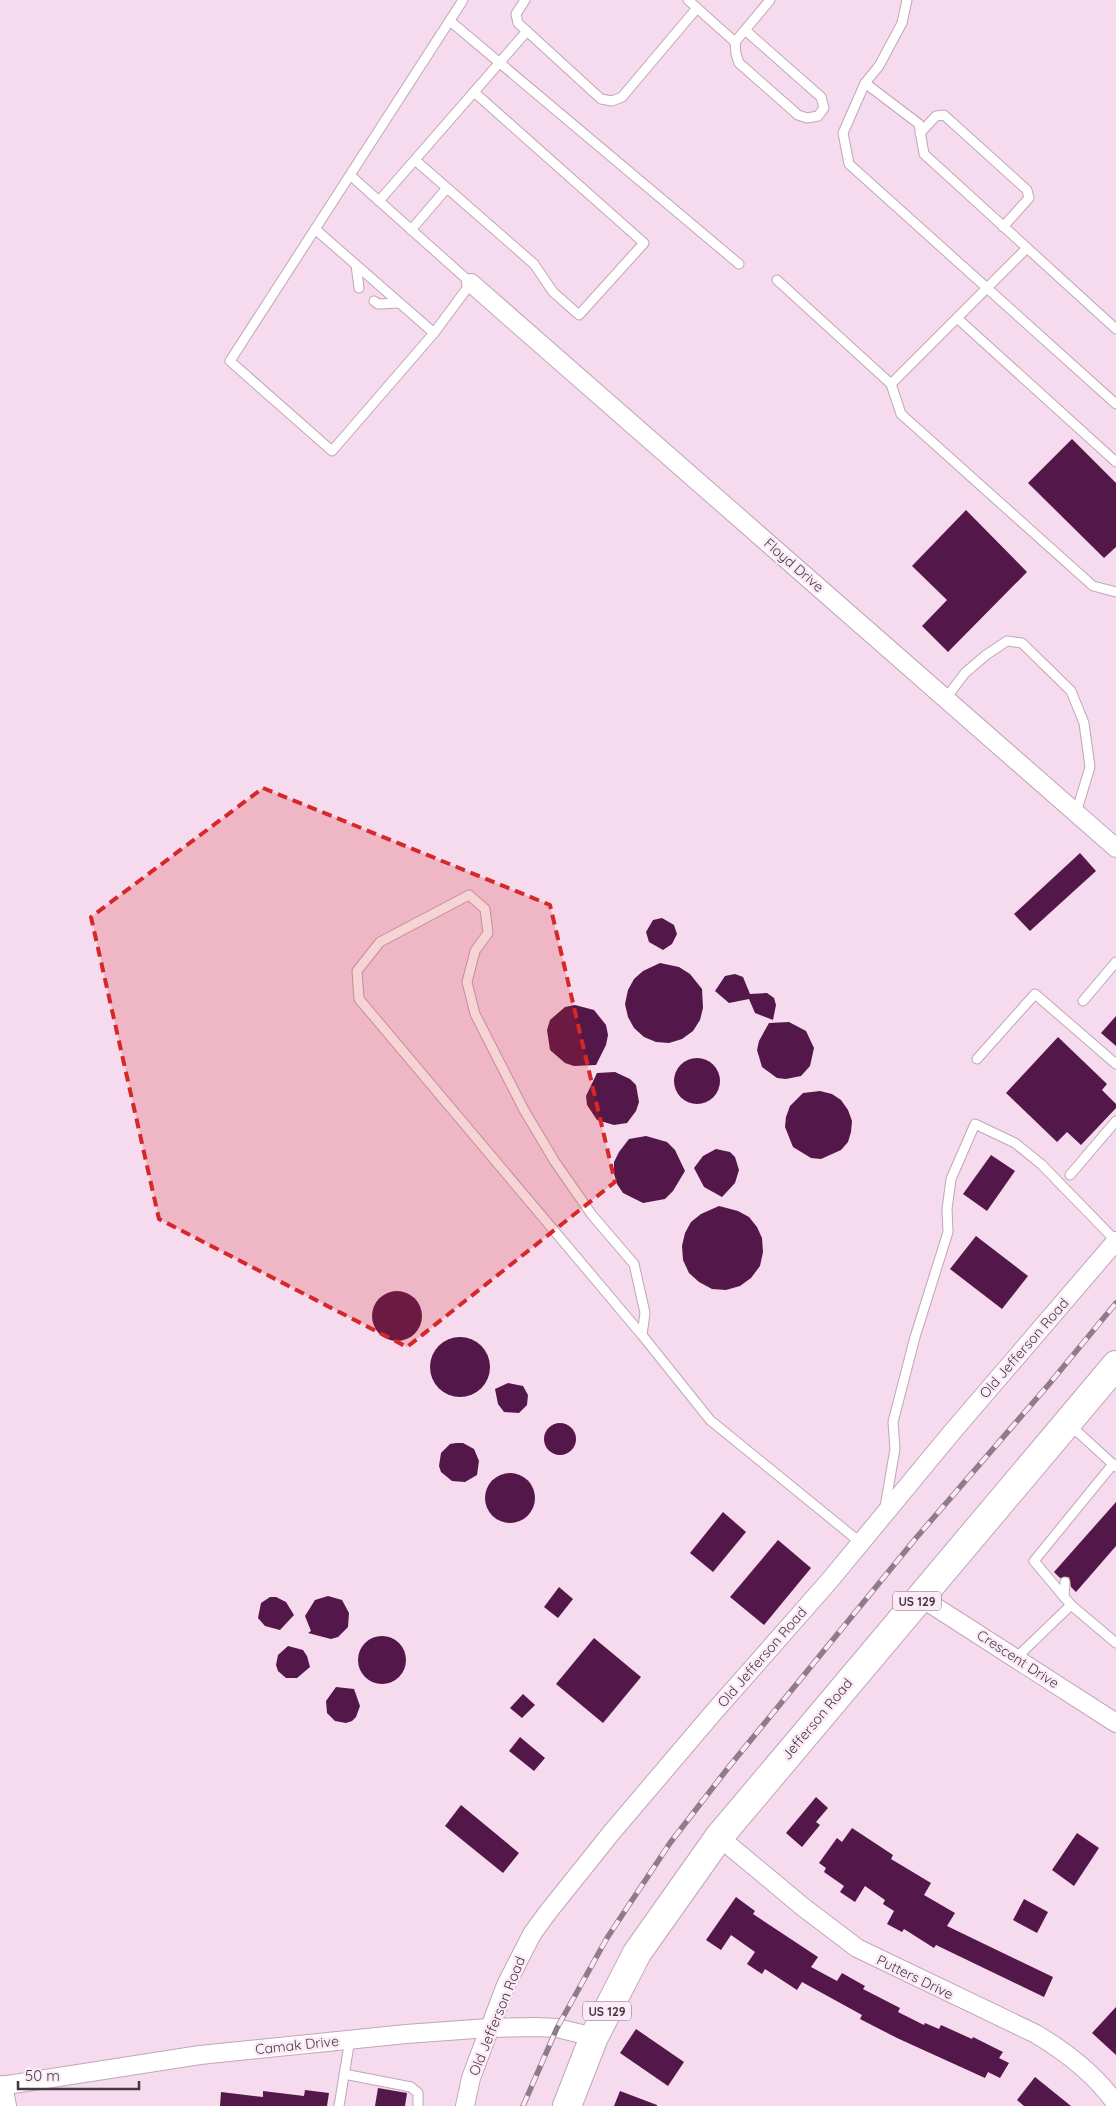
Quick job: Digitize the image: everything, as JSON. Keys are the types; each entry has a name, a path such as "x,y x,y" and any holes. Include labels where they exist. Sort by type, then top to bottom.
{"highway":[{"name":"Jefferson Road","path":"567,2106 594,2037 637,1953 719,1837 1116,1365"}],"street":[{"name":"Floyd Drive","path":"471,283 1116,848"},
{"name":"Old Jefferson Road","path":"465,2106 471,2078 489,2028 520,1956 548,1912 688,1743 1114,1248"},
{"name":"Crescent Drive","path":"920,1597 1116,1723"},
{"name":"Putters Drive","path":"719,1837 803,1907 857,1948 1036,2034 1057,2047 1082,2067 1116,2104"},
{"name":"Camak Drive","path":"2,2085 200,2055 350,2039 489,2028 550,2028 594,2037"},
{"path":"2,2085 7,2106"}],"lane":[{"path":"350,175 471,283 434,333 332,450 230,361 315,229 350,175 450,21 463,0"},
{"path":"525,0 516,14 518,23 601,99 612,101 622,97 697,8"},
{"path":"688,0 735,42 739,63 798,115 807,118 818,116 824,108 821,98 745,30"},
{"path":"735,42 770,0"},
{"path":"907,0 902,23 879,66 865,83 842,133 849,164 1116,404"},
{"path":"450,21 738,264"},
{"path":"378,201 527,31"},
{"path":"865,83 919,124 924,154 1116,329"},
{"path":"415,160 534,264 553,292 580,315 644,243 474,92"},
{"path":"920,133 936,116 944,115 1027,190 1029,198 1004,226"},
{"path":"411,230 447,188"},
{"path":"315,229 434,333"},
{"path":"891,384 1027,248"},
{"path":"356,265 359,288"},
{"path":"777,280 891,384 901,414 1093,586 1116,592"},
{"path":"374,300 378,304 399,303"},
{"path":"957,318 1116,462"},
{"path":"946,698 966,673 986,655 1007,641 1022,643 1071,691 1084,723 1090,767 1076,813"},
{"path":"642,1335 645,1313 634,1264 592,1215 555,1162 524,1110 475,1014 467,982 474,952 488,932 486,908 469,895 380,942 357,971 359,999 642,1335 710,1420 861,1543"},
{"path":"1083,1001 1116,962"},
{"path":"977,1059 1036,994 1116,1064"},
{"path":"1070,1175 1116,1121"},
{"path":"883,1516 890,1486 895,1449 893,1422 915,1337 948,1232 947,1209 951,1180 975,1124 1015,1142 1041,1164 1114,1248"},
{"path":"1067,1422 1114,1466 1034,1561 1071,1605 1116,1643"},
{"path":"1064,1597 1065,1582"},
{"path":"1016,1658 1071,1605"},
{"path":"339,2106 350,2039"},
{"path":"344,2074 411,2087 418,2093 418,2106"}],"highlighted area":[{"path":"263,788 550,905 615,1182 407,1347 159,1219 91,917"}],"building":[{"path":"1072,439 1116,483 1116,547 1104,558 1028,483"},
{"path":"966,510 1027,572 948,652 922,626 947,600 912,566"},
{"path":"1080,853 1096,871 1030,931 1014,914"},
{"path":"662,918 674,925 677,934 672,944 663,950 649,942 646,932 653,920"},
{"path":"660,963 679,967 690,974 702,989 703,1008 700,1020 693,1031 682,1039 669,1043 656,1042 644,1037 634,1028 628,1017 625,1004 628,990 634,979 643,971"},
{"path":"735,974 743,977 750,994 767,993 774,998 776,1005 773,1020 755,1013 749,999 729,1003 715,991 725,976"},
{"path":"575,1005 594,1010 606,1025 608,1035 606,1045 596,1065 574,1066 565,1063 550,1050 547,1030 550,1020 565,1007"},
{"path":"1116,1016 1116,1046 1101,1033"},
{"path":"789,1022 806,1031 814,1048 810,1066 801,1076 786,1079 777,1078 762,1067 757,1050 759,1041 769,1023"},
{"path":"1058,1037 1107,1084 1102,1090 1116,1104 1116,1108 1081,1145 1067,1132 1057,1142 1006,1093"},
{"path":"697,1058 710,1062 716,1068 720,1081 716,1094 710,1100 697,1104 684,1100 678,1094 674,1081 678,1068 684,1062"},
{"path":"615,1072 630,1079 636,1085 639,1102 636,1111 627,1123 614,1125 597,1120 587,1105 586,1096 597,1073"},
{"path":"820,1091 832,1094 841,1100 848,1110 852,1121 848,1142 841,1150 821,1159 811,1158 793,1147 785,1127 790,1106 803,1093"},
{"path":"646,1136 667,1142 675,1150 685,1171 673,1191 665,1199 643,1203 623,1193 617,1184 614,1174 614,1162 629,1139"},
{"path":"716,1149 730,1152 735,1157 739,1170 735,1183 722,1197 704,1187 694,1168 703,1156"},
{"path":"991,1155 1015,1171 987,1211 963,1194"},
{"path":"719,1206 738,1211 749,1217 757,1227 762,1238 763,1252 760,1266 751,1278 740,1286 726,1290 712,1289 699,1282 689,1273 683,1260 682,1246 685,1233 691,1222 701,1214"},
{"path":"976,1236 1028,1276 1002,1309 950,1269"},
{"path":"392,1291 402,1291 415,1298 422,1311 422,1321 415,1334 402,1341 392,1341 383,1337 376,1330 372,1321 372,1311 376,1302 383,1295"},
{"path":"454,1337 466,1337 482,1345 488,1355 490,1367 488,1379 482,1389 466,1397 454,1397 438,1389 430,1373 430,1361 438,1345"},
{"path":"508,1383 523,1386 528,1395 527,1405 519,1413 504,1412 498,1404 495,1389"},
{"path":"560,1423 571,1428 576,1439 571,1450 560,1455 549,1450 544,1439 549,1428"},
{"path":"463,1443 474,1449 479,1461 477,1475 465,1482 452,1481 441,1472 439,1466 441,1453 450,1444"},
{"path":"505,1473 515,1473 528,1480 535,1493 535,1503 528,1516 515,1523 505,1523 496,1519 489,1512 485,1503 485,1493 489,1484 496,1477"},
{"path":"1116,1502 1116,1546 1076,1592 1071,1587 1069,1577 1060,1578 1054,1572"},
{"path":"723,1512 746,1532 713,1572 690,1553"},
{"path":"778,1540 811,1568 764,1625 730,1597"},
{"path":"559,1587 573,1599 558,1618 544,1607"},
{"path":"328,1596 342,1600 349,1613 348,1627 338,1637 331,1639 308,1633 311,1631 305,1616 315,1600"},
{"path":"270,1597 276,1597 286,1602 294,1615 280,1630 265,1626 258,1618 261,1603"},
{"path":"382,1636 391,1638 399,1643 404,1651 406,1660 404,1669 399,1677 391,1682 382,1684 373,1682 365,1677 360,1669 358,1660 360,1651 365,1643 373,1638"},
{"path":"594,1638 641,1677 603,1723 556,1684"},
{"path":"288,1646 303,1650 307,1656 310,1667 297,1678 286,1678 278,1671 276,1665 278,1655"},
{"path":"336,1687 354,1689 360,1706 356,1717 352,1721 346,1723 335,1721 327,1713 326,1701"},
{"path":"523,1694 535,1705 522,1718 510,1708"},
{"path":"520,1737 545,1758 534,1771 509,1751"},
{"path":"816,1797 828,1808 816,1822 820,1825 802,1847 786,1833"},
{"path":"461,1805 519,1853 503,1873 445,1826"},
{"path":"852,1828 893,1855 891,1859 931,1883 924,1895 955,1913 947,1926 1053,1977 1044,1997 936,1945 934,1948 904,1929 902,1932 887,1924 894,1911 883,1904 885,1900 865,1886 855,1902 840,1892 844,1886 824,1872 826,1868 819,1863 837,1838 842,1842"},
{"path":"1077,1833 1099,1848 1074,1886 1052,1870"},
{"path":"736,1897 755,1911 753,1914 818,1957 811,1967 837,1981 842,1973 865,1986 863,1989 900,2008 898,2012 924,2025 925,2023 939,2029 941,2025 972,2039 973,2037 1003,2052 999,2058 1009,2063 1000,2078 988,2072 985,2078 897,2038 860,2019 862,2015 802,1982 797,1990 765,1969 762,1974 747,1964 755,1952 731,1935 721,1950 706,1940"},
{"path":"1024,1899 1048,1912 1037,1933 1013,1920"},
{"path":"1116,2007 1116,2055 1092,2033"},
{"path":"636,2029 684,2062 668,2086 620,2053"},
{"path":"1035,2077 1071,2106 1024,2106 1017,2100"},
{"path":"378,2088 407,2093 405,2106 375,2106"},
{"path":"305,2090 329,2093 327,2106 220,2106 221,2092 263,2097 263,2091 304,2096"},
{"path":"620,2091 657,2105 657,2106 614,2106"}],"railway":[{"path":"523,2106 557,2028 607,1938 670,1843 728,1768 916,1538 1050,1383 1116,1303"}]}
